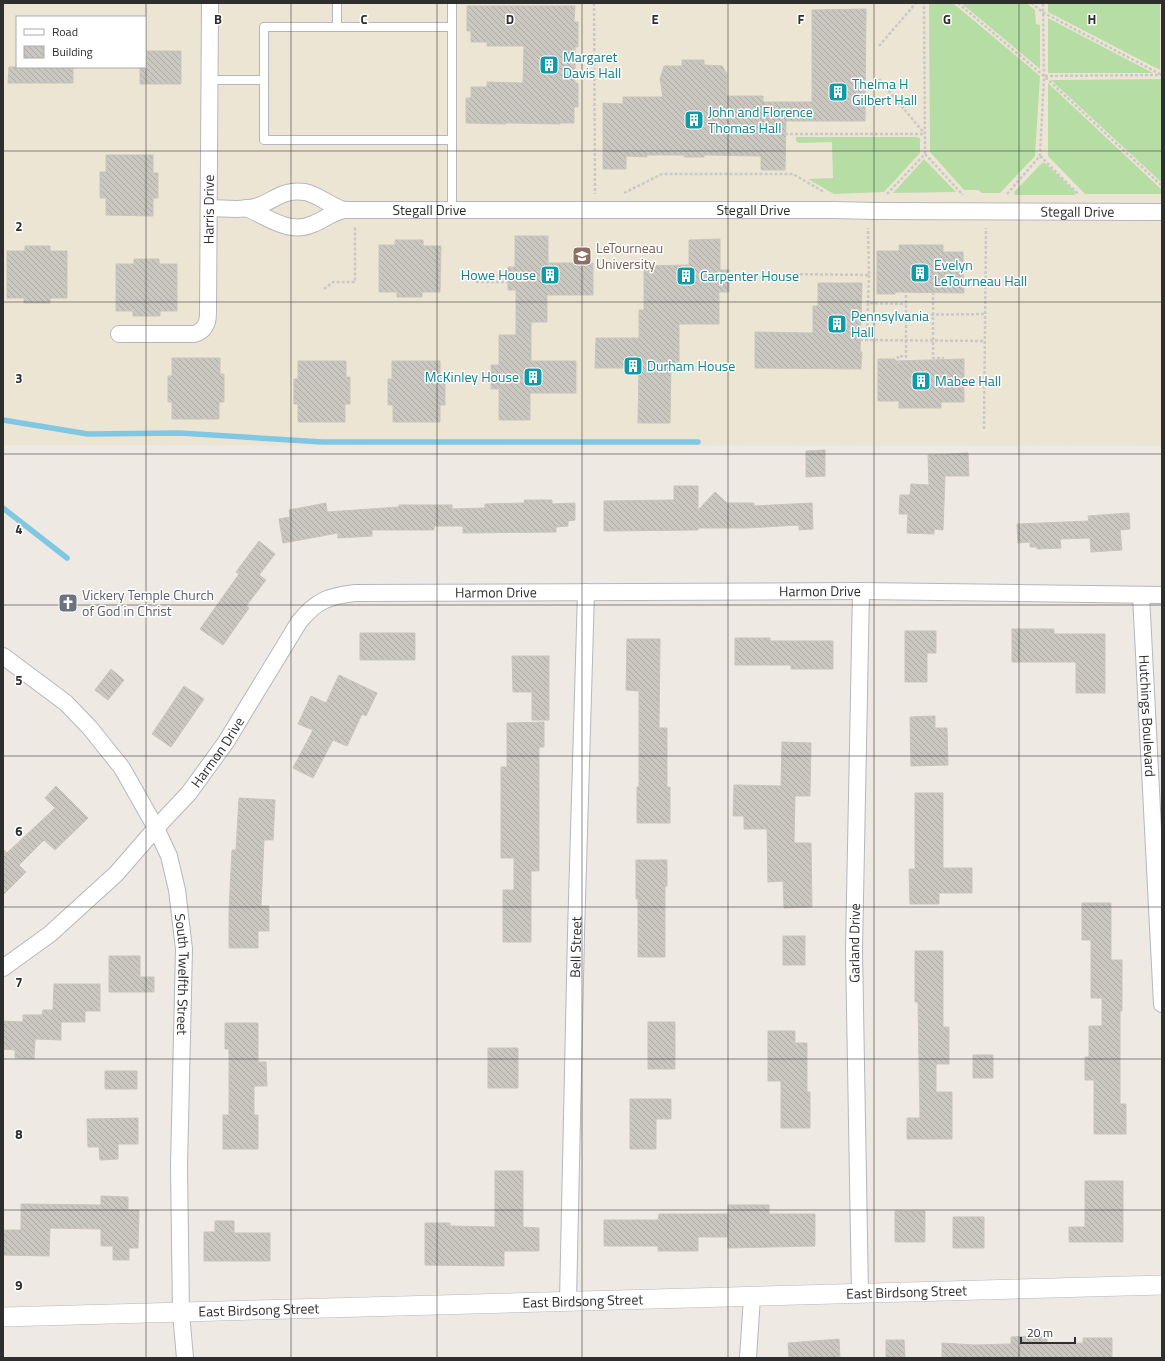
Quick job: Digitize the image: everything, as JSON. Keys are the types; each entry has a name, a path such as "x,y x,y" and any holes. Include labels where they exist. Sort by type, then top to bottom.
{"street":[{"name":"Harris Drive","path":"119,334 194,334 205,328 208,313 210,3"},
{"name":"Stegall Drive","path":"209,208 256,207 280,194 295,192 309,193 335,207 344,210"},
{"name":"Stegall Drive","path":"246,208 281,225 295,227 314,224 331,214 344,210 1162,212"},
{"name":"Harmon Drive","path":"3,968 35,946 116,874 189,793 208,768 226,742 299,622 315,605 340,595 355,593 861,591 1162,595"},
{"name":"Garland Drive","path":"860,1294 854,950 861,591"},
{"name":"Bell Street","path":"568,1301 576,926 586,592"},
{"name":"Hutchings Boulevard","path":"1141,595 1162,1004"},
{"name":"South Twelfth Street","path":"3,656 66,703 90,728 122,768 156,828 168,856 177,890 184,949 179,1166 181,1312 185,1358"},
{"name":"East Birdsong Street","path":"3,1316 1162,1285"},
{"path":"748,1358 752,1297"}],"lane":[{"path":"337,3 337,27"},
{"path":"452,3 452,210"},
{"path":"452,27 264,27 264,140 452,140"},
{"path":"210,80 264,80"}],"path":[{"path":"594,3 595,196 601,196"},
{"path":"879,46 916,3"},
{"path":"893,197 885,197 925,154 924,3"},
{"path":"958,3 1044,76 1162,186"},
{"path":"1031,3 1044,13 1162,75"},
{"path":"1013,196 1006,196 1040,156 1044,76 1043,3"},
{"path":"1044,76 1162,75"},
{"path":"879,79 925,134"},
{"path":"785,134 925,134"},
{"path":"925,154 965,196 957,196"},
{"path":"1040,156 1080,195 1072,196"},
{"path":"619,195 662,174 793,174 825,193"},
{"path":"867,340 869,275 868,225 876,211"},
{"path":"984,429 986,226 995,211"},
{"path":"324,289 332,282 355,282 355,222"},
{"path":"790,274 869,275"},
{"path":"476,282 508,282"},
{"path":"898,364 898,356 906,357 906,292"},
{"path":"933,292 933,358 943,358 943,365"},
{"path":"868,304 906,304"},
{"path":"906,315 986,314"},
{"path":"860,340 986,341"}],"shaded area":[{"name":"LeTourneau University","path":"3,3 1162,3 1162,446 3,445"}],"green space":[{"path":"929,3 953,3 1040,76 1035,156 1000,193 982,193 978,190 964,190 930,152"},
{"path":"961,3 1027,3 1035,10 1036,24 1040,25 1040,69"},
{"path":"1048,3 1160,3 1160,70 1048,12"},
{"path":"1048,18 1153,73 1048,73"},
{"path":"1162,79 1162,183 1051,80"},
{"path":"1048,83 1162,190 1162,194 1085,194 1048,156"},
{"path":"796,137 916,137 920,138 920,153 884,192 834,194 808,179 833,178 832,142 799,143 796,141"},
{"path":"924,159 956,192 893,193"},
{"path":"1042,163 1045,163 1075,191 1075,195 1015,195 1014,192"}],"building":[{"name":"Margaret Davis Hall","path":"467,6 575,6 574,22 578,22 578,47 575,47 575,83 578,83 578,107 574,107 574,123 466,123 466,98 471,98 471,87 487,87 487,82 523,83 524,46 487,46 487,42 471,42 471,31 467,31"},
{"name":"John and Florence Thomas Hall","path":"866,9 865,121 786,121 785,170 761,170 761,156 704,155 704,157 684,157 684,155 647,155 647,157 626,156 626,169 603,169 603,103 623,104 623,97 663,97 660,79 664,66 682,66 682,60 704,60 704,65 722,66 727,74 726,96 763,96 763,102 812,102 812,10"},
{"path":"146,51 181,51 181,84 140,84 140,68 146,68"},
{"path":"9,67 73,68 73,83 8,83"},
{"path":"106,155 153,155 153,173 158,173 158,198 153,198 153,216 106,215 106,198 100,198 100,172 106,172"},
{"path":"515,236 548,236 548,263 593,263 593,295 547,295 547,322 531,322 531,361 576,361 576,393 530,393 530,420 499,420 499,389 491,389 491,365 499,365 499,335 516,335 516,290 508,290 508,267 515,267"},
{"path":"720,239 720,270 729,270 729,292 719,292 719,324 679,324 679,364 671,364 670,423 638,423 639,368 595,368 596,338 639,338 639,310 644,310 644,266 689,265 689,240"},
{"path":"395,240 423,240 423,246 441,246 440,292 422,292 422,297 397,297 397,292 379,292 379,245 395,245"},
{"name":"Evelyn LeTourneau Hall","path":"899,245 943,245 943,252 963,252 964,293 895,292 895,294 877,294 877,251 899,251"},
{"path":"25,246 50,246 50,251 67,251 67,298 50,298 50,303 24,303 24,298 7,298 7,251 25,251"},
{"path":"134,259 159,259 159,264 177,264 177,311 160,311 160,316 133,316 133,311 116,311 116,264 134,264"},
{"name":"Pennsylvania Hall","path":"818,283 862,283 861,369 755,368 755,332 813,333 813,306 818,306"},
{"path":"172,358 220,358 220,374 224,374 224,402 219,402 219,419 172,419 172,402 168,402 168,376 172,376"},
{"name":"Mabee Hall","path":"878,359 895,359 895,361 964,359 964,402 941,402 941,408 899,408 899,401 878,401"},
{"path":"298,361 346,361 346,377 350,377 350,404 345,404 345,422 298,422 298,404 294,404 294,379 298,379"},
{"path":"392,361 440,361 440,377 445,377 445,405 440,405 440,422 393,422 393,405 388,405 388,379 392,379"},
{"path":"825,450 825,476 806,477 806,451"},
{"path":"968,453 969,476 945,476 943,530 934,529 934,534 907,533 908,514 899,514 900,495 910,495 911,484 929,485 928,455"},
{"path":"674,486 698,486 698,510 715,492 727,503 754,503 754,506 812,503 813,529 799,530 799,525 747,528 698,528 698,530 604,531 604,501 674,500"},
{"path":"524,500 552,500 552,504 575,503 575,520 568,521 568,526 556,527 556,532 463,533 463,526 434,526 434,530 372,530 372,536 338,538 338,533 283,543 279,519 290,517 289,510 326,503 327,512 399,507 399,505 452,505 452,509 485,508 485,504 525,503"},
{"path":"1129,513 1130,529 1120,530 1122,550 1091,552 1090,538 1060,539 1061,548 1037,549 1037,547 1030,547 1030,542 1018,543 1017,524 1089,521 1088,516"},
{"path":"259,541 275,554 259,575 266,580 246,606 249,608 223,645 200,629 239,574 236,572"},
{"path":"1012,629 1054,629 1054,634 1105,634 1105,693 1076,693 1076,662 1012,662"},
{"path":"905,631 936,631 936,653 927,653 927,682 905,682"},
{"path":"360,633 415,633 415,660 360,660"},
{"path":"735,638 770,638 770,641 833,641 833,669 791,669 791,665 735,665"},
{"path":"627,639 660,639 659,728 667,728 667,787 670,787 670,823 637,823 637,787 639,787 639,691 626,690"},
{"path":"512,656 549,656 549,720 532,720 532,692 513,692"},
{"path":"111,669 124,680 108,700 95,690"},
{"path":"339,675 377,693 366,716 362,714 347,746 333,740 313,778 293,768 313,730 298,724 311,696 326,703"},
{"path":"184,686 204,699 171,747 152,734"},
{"path":"935,716 935,728 947,728 948,765 911,766 910,717"},
{"path":"544,722 544,747 539,747 539,871 531,871 531,942 503,942 503,890 514,890 514,858 501,858 501,767 507,767 507,723"},
{"path":"782,742 811,743 810,796 795,796 794,843 811,843 812,907 784,908 783,881 768,882 767,829 744,829 744,816 733,816 734,785 781,786"},
{"path":"56,786 88,818 55,850 44,840 19,865 26,872 3,895 3,849 7,853 55,808 45,798"},
{"path":"915,793 943,793 943,868 972,868 972,893 939,893 939,904 910,904 909,869 915,869"},
{"path":"239,798 275,800 273,840 264,840 261,906 269,906 269,931 258,931 258,948 229,948 232,850 236,850"},
{"path":"636,860 667,860 667,886 665,886 665,957 638,957"},
{"path":"1082,903 1111,903 1111,960 1122,960 1122,1011 1120,1011 1120,1104 1126,1104 1126,1134 1094,1134 1094,1080 1085,1080 1085,1057 1089,1057 1089,1026 1102,1026 1102,998 1091,998 1091,940 1082,940"},
{"path":"783,936 805,936 805,965 783,965"},
{"path":"915,951 943,951 943,1027 949,1027 949,1064 936,1064 936,1092 952,1092 952,1139 907,1139 907,1118 920,1118 918,1002 915,1002"},
{"path":"109,956 140,956 140,977 154,977 154,992 109,992"},
{"path":"54,984 100,984 100,1011 85,1011 85,1022 61,1022 61,1040 35,1039 34,1059 15,1058 15,1050 3,1049 3,1021 23,1022 23,1015 42,1015 43,1010 53,1010"},
{"path":"648,1022 675,1022 675,1069 648,1069"},
{"path":"225,1023 258,1023 258,1062 266,1062 267,1086 254,1086 254,1115 258,1115 258,1149 223,1149 223,1115 229,1115 229,1049 225,1049"},
{"path":"768,1031 795,1031 795,1043 807,1043 807,1092 810,1092 810,1128 781,1128 781,1081 768,1081"},
{"path":"488,1048 518,1048 518,1088 488,1088"},
{"path":"973,1055 993,1055 993,1078 973,1078"},
{"path":"105,1071 137,1071 137,1089 105,1089"},
{"path":"630,1099 671,1099 671,1119 656,1119 656,1149 630,1149"},
{"path":"138,1118 138,1144 118,1144 118,1159 100,1160 99,1147 88,1147 87,1119"},
{"path":"495,1171 523,1171 523,1227 539,1228 539,1251 504,1251 504,1266 425,1265 425,1223 450,1223 450,1226 495,1227"},
{"path":"1085,1181 1123,1181 1123,1242 1069,1242 1069,1227 1085,1227"},
{"path":"101,1196 128,1197 128,1210 139,1210 138,1248 129,1248 129,1260 113,1260 113,1246 101,1246 101,1229 50,1228 49,1256 3,1255 3,1230 21,1230 21,1204 101,1205"},
{"path":"728,1205 769,1205 769,1214 815,1214 815,1246 728,1248 728,1237 698,1237 698,1251 658,1251 658,1246 604,1246 604,1220 658,1220 659,1214 728,1214"},
{"path":"895,1211 925,1211 925,1242 895,1242"},
{"path":"953,1217 984,1217 984,1248 953,1248"},
{"path":"215,1221 234,1221 234,1233 270,1233 270,1261 204,1261 204,1232 215,1232"},
{"path":"1047,1336 1047,1344 1083,1343 1083,1338 1112,1338 1112,1358 942,1358 942,1343 974,1345 1011,1344 1011,1337"},
{"path":"839,1339 840,1358 789,1358 788,1343"},
{"path":"886,1340 904,1340 905,1358 886,1358"}],"waterway":[{"path":"3,420 88,434 180,433 323,442 698,442"},
{"path":"3,508 67,558"}],"place":[{"name":"Margaret Davis Hall","path":"549,65"},
{"name":"Thelma H Gilbert Hall","path":"838,92"},
{"name":"John and Florence Thomas Hall","path":"694,120"},
{"name":"LeTourneau University","path":"582,256"},
{"name":"Evelyn LeTourneau Hall","path":"920,273"},
{"name":"Howe House","path":"550,275"},
{"name":"Carpenter House","path":"686,276"},
{"name":"Pennsylvania Hall","path":"837,324"},
{"name":"Durham House","path":"633,366"},
{"name":"McKinley House","path":"533,377"},
{"name":"Mabee Hall","path":"921,381"},
{"name":"Vickery Temple Church of God in Christ","path":"68,603"}]}
